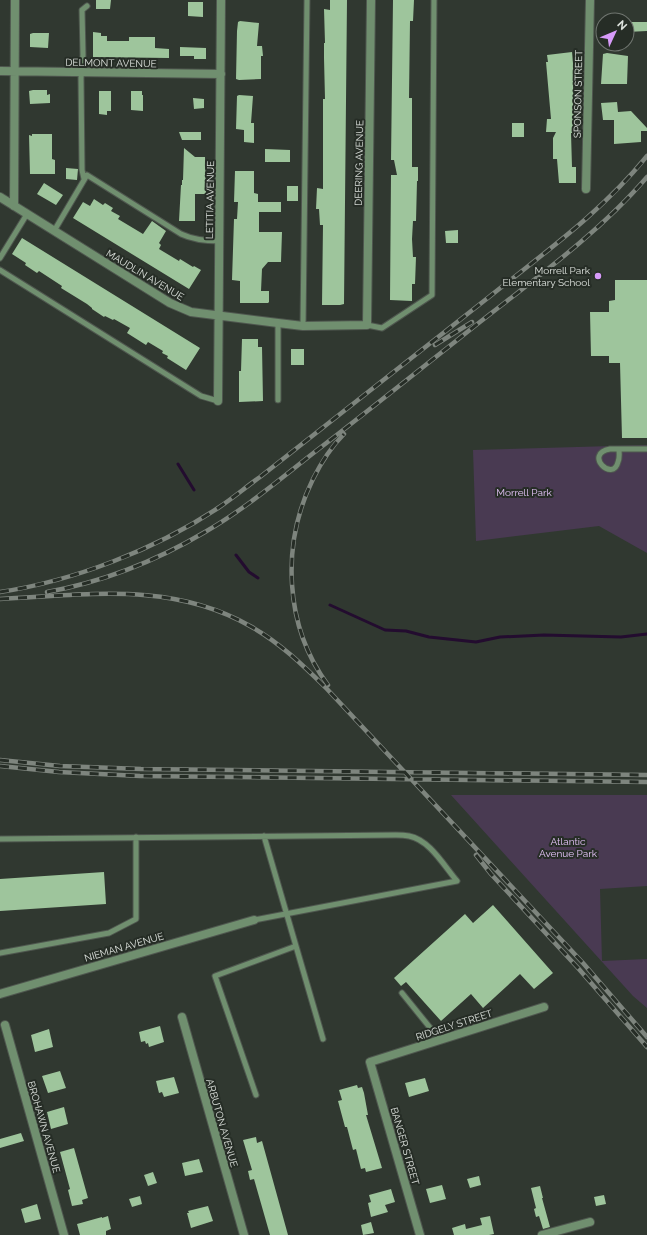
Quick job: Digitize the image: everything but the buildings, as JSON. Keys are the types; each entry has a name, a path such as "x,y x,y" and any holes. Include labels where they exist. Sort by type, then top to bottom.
{"street":[{"path":"14,206 15,0"},
{"name":"LETITIA AVENUE","path":"218,401 221,0"},
{"name":"DEERING AVENUE","path":"367,326 371,0"},
{"name":"SPONSON STREET","path":"586,188 590,0"},
{"name":"DELMONT AVENUE","path":"0,72 221,74"},
{"name":"MAUDLIN AVENUE","path":"0,197 170,303 192,312 303,326 367,326"},
{"name":"NIEMAN AVENUE","path":"0,994 254,920"},
{"name":"RIDGELY STREET","path":"370,1062 544,1007"},
{"name":"ARBUTON AVENUE","path":"182,1017 244,1235"},
{"name":"BROHAWN AVENUE","path":"5,1025 64,1235"},
{"name":"BANGER STREET","path":"370,1062 420,1235"},
{"path":"542,1235 590,1222"}],"lane":[{"path":"303,326 306,0"},
{"path":"367,326 382,328 432,295 434,0"},
{"path":"84,179 82,170 82,10 87,6"},
{"path":"54,231 87,175 186,236 200,240 219,241"},
{"path":"0,258 27,214"},
{"path":"0,270 201,396 218,401"},
{"path":"278,323 278,400"},
{"path":"619,449 619,461 615,468 605,469 601,466 599,462 600,454 604,450 619,449 647,449"},
{"path":"264,836 323,1039"},
{"path":"0,839 409,836 418,840 430,849 457,882 254,920"},
{"path":"0,953 109,933 136,919 136,837"},
{"path":"256,1095 215,976 296,946"},
{"path":"402,993 440,1040"}],"green space":[{"name":"Morrell Park","path":"647,445 647,553 599,526 476,541 473,450"},
{"name":"Atlantic Avenue Park","path":"451,795 647,795 647,886 600,889 602,961 647,959 647,1008 633,996"}],"waterway":[{"path":"178,464 194,490"},
{"path":"236,555 249,572 258,578"},
{"path":"330,605 385,630 406,631 429,637 476,642 500,637 544,635 621,637 647,634"}],"railway":[{"path":"0,592 57,580 114,561 168,537 218,508 260,477 552,248 611,195 647,156"},
{"path":"47,592 68,588 129,569 168,552 234,514 276,483 580,243 604,222 647,177"},
{"path":"435,345 472,322"},
{"path":"328,685 313,662 295,611 292,584 292,557 296,530 303,504 313,479 327,455 344,434"},
{"path":"0,599 96,594 128,594 159,597 190,602 220,612 261,632 300,663 327,689 583,963 647,1037"},
{"path":"0,760 60,766 141,769 647,775"},
{"path":"0,766 59,772 140,776 647,782"},
{"path":"476,855 491,874 578,968 647,1047"}],"place":[{"name":"Morrell Park Elementary School","path":"598,276"}]}
